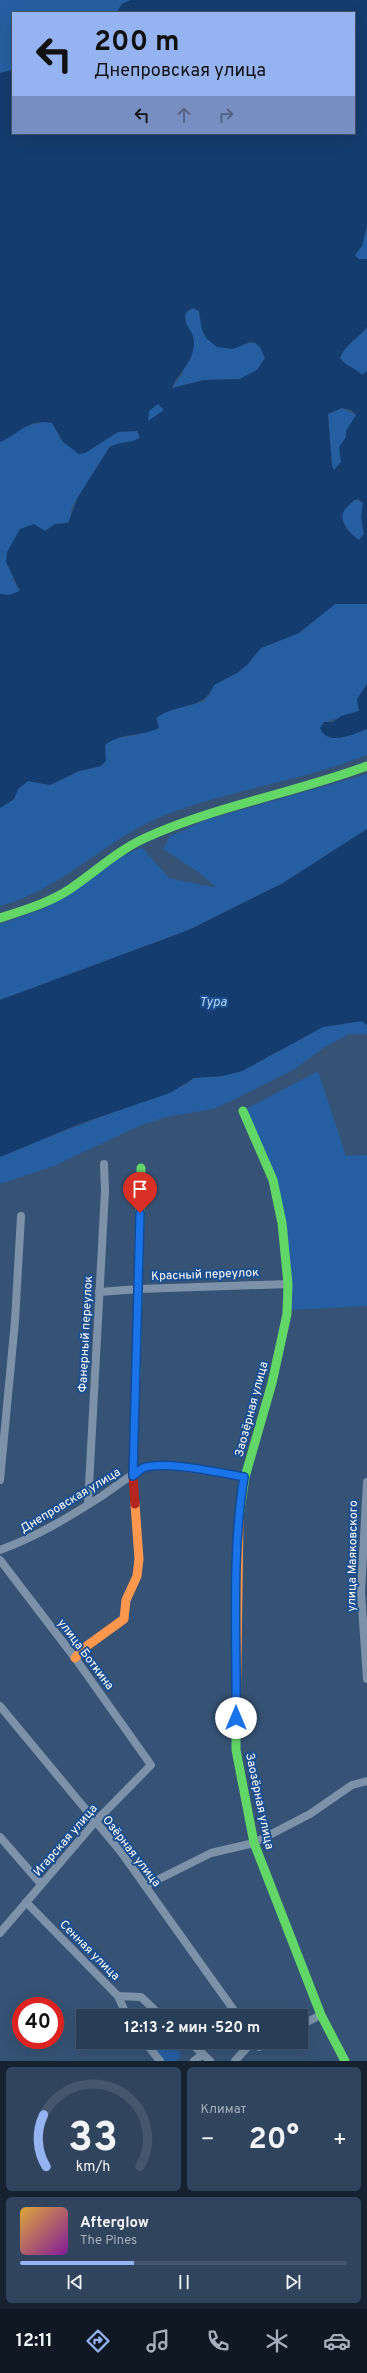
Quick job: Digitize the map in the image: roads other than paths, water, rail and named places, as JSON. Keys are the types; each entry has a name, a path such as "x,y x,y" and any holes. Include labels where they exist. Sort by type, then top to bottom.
{"street":[{"path":"0,918 40,904 69,889 108,858 144,838 204,815 332,779 367,766"},
{"name":"Заозёрная улица","path":"243,1111 273,1180 282,1223 288,1284 287,1314 272,1383 244,1477 239,1507 237,1542 236,1750 254,1843 321,2014 345,2061"},
{"name":"Фанерный переулок","path":"88,1504 105,1191 104,1164"},
{"path":"76,1658 84,1648 124,1619 126,1600 137,1576 139,1559 133,1476 141,1168"},
{"path":"0,1480 1,1452 15,1320 21,1216"},
{"name":"Красный переулок","path":"99,1292 139,1289 288,1284"},
{"name":"Днепровская улица","path":"0,1550 28,1540 133,1476 141,1469 158,1466 244,1477"},
{"name":"улица Маяковского","path":"367,1482 361,1592 367,1679"},
{"name":"улица Боткина","path":"0,1560 76,1658 151,1765"},
{"name":"Озёрная улица","path":"0,1706 121,1852 233,2009"},
{"name":"Игарская улица","path":"0,1933 95,1822 151,1765"},
{"path":"145,1886 211,1853 254,1843 310,1814 352,1785 367,1781"},
{"path":"0,1837 41,1884"},
{"name":"Сенная улица","path":"26,1902 118,1996 141,1998 154,2009"},
{"path":"118,1996 124,2009"},
{"path":"308,2021 321,2014"},
{"path":"151,2049 160,2061"},
{"path":"198,2049 210,2061"},
{"path":"235,2061 245,2049"},
{"path":"194,2061 203,2054"}],"water":[{"path":"131,0 367,0 367,226 362,246 355,255 359,259 367,259 367,327 348,345 340,358 362,375 367,371 367,604 335,604 299,633 261,648 247,665 237,673 214,685 204,699 197,703 165,713 156,718 159,728 145,733 124,736 105,745 106,761 101,766 79,771 50,785 28,781 18,789 14,799 0,808 0,594 9,595 20,591 6,562 7,552 20,529 34,524 45,531 55,524 68,523 78,497 109,448 117,444 133,441 140,437 137,431 118,432 85,453 79,454 63,442 52,423 43,422 30,425 0,442 0,73 12,70 12,134 355,134 355,12 117,12 122,4","holes":["193,308 199,311 202,330 206,338 217,347 233,349 250,342 255,343 260,347 265,358 257,370 240,379 204,380 172,388 188,363 193,351 194,339 185,319 187,311","158,404 164,410 148,421 149,411","342,408 351,410 356,415 346,431 346,437 339,447 341,462 334,470 332,466 328,414","356,499 363,503 361,518 364,534 359,540 350,533 344,524 343,519 344,510"]},
{"path":"367,684 367,729 341,738 328,737 323,734 320,728 324,722 333,722 341,716 359,711 357,699"},
{"name":"Тура","path":"367,829 367,1025 362,1021 323,1027 242,1071 223,1076 194,1078 170,1093 79,1124 0,1157 0,1000 189,930 283,883"}]}
